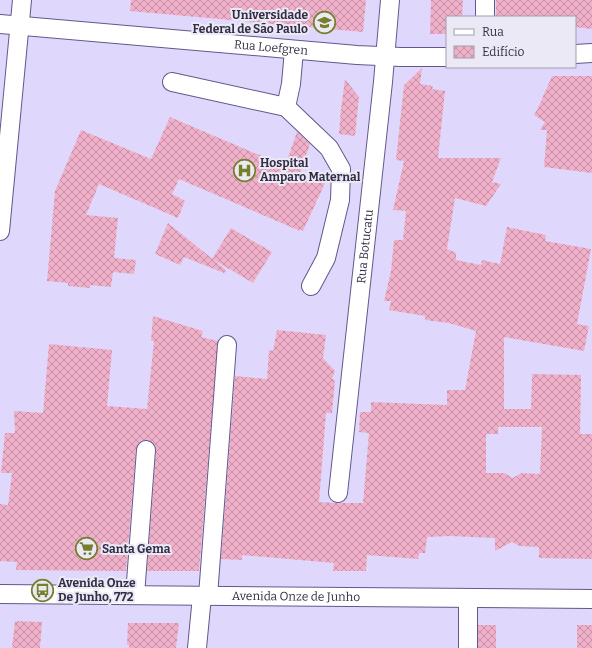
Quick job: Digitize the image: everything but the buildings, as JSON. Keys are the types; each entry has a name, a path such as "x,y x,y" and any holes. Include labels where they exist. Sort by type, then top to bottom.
{"street":[{"path":"0,231 22,0"},
{"name":"Rua Botucatu","path":"338,494 390,0"},
{"path":"485,16 486,0"},
{"name":"Rua Loefgren","path":"0,24 385,57 446,57"},
{"path":"286,107 291,84 294,50"},
{"path":"576,54 592,53"},
{"path":"172,82 286,107 330,148 341,169 340,200 326,258 311,286"},
{"path":"197,648 205,596 227,345"},
{"path":"135,595 146,450"},
{"name":"Avenida Onze de Junho","path":"0,594 592,599"},
{"path":"468,598 468,648"}],"place":[{"name":"Universidade Federal de São Paulo","path":"324,22"},
{"name":"Hospital Amparo Maternal","path":"244,170"},
{"name":"Santa Gema","path":"87,549"},
{"name":"Avenida Onze De Junho, 772","path":"43,590"}]}
